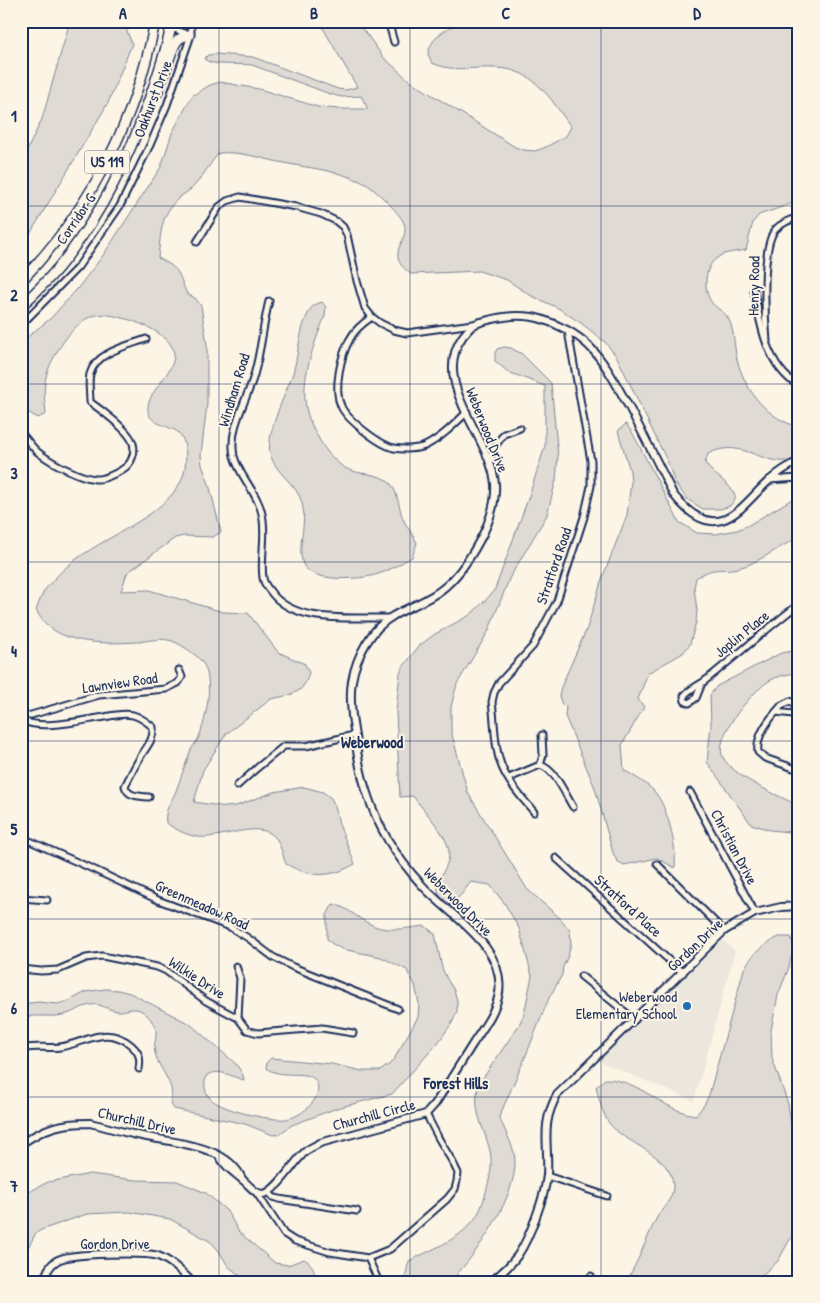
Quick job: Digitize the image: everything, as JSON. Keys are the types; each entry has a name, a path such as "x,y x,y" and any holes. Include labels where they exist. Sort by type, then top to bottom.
{"highway":[{"name":"Corridor G","path":"21,281 45,256 66,229 101,174 132,107 143,71 154,22"},
{"name":"Corridor G","path":"21,306 58,268 80,240 110,193 140,127 172,25"},
{"path":"140,127 151,109 176,40 190,35"}],"street":[{"path":"21,33 22,21"},
{"name":"Oakhurst Drive","path":"21,325 78,267 120,206 167,105 190,35 191,21"},
{"path":"388,21 394,42"},
{"path":"154,22 172,25 190,35"},
{"path":"197,242 219,207 227,201 240,197 296,206 321,214 336,221 343,227 347,235 365,308 372,317 394,330 407,333 473,324 497,317 532,316 568,331 588,345 611,374 673,494 683,506 705,519 720,521 730,517 769,480 799,461"},
{"name":"Henry Road","path":"767,342 766,278 769,243 773,233 779,226 799,217"},
{"path":"754,291 759,318 774,359 788,379 799,386"},
{"name":"Windham Road","path":"270,301 264,321 254,375 234,429 232,442 234,457 261,510 264,522 262,562 264,583 275,598 286,606 310,615 388,618"},
{"path":"372,317 361,325 350,338 342,358 338,381 338,396 341,406 351,420 379,441 393,448 407,449 424,446 446,432 467,412"},
{"name":"Weberwood Drive","path":"426,1114 435,1104 492,1013 499,995 500,977 495,960 484,944 421,885 388,839 371,805 360,767 354,735 351,683 359,655 372,635 388,618 433,596 445,588 459,574 475,551 494,507 495,484 489,463 453,376 452,361 460,341 473,324"},
{"name":"Stratford Road","path":"534,812 502,769 498,756 492,702 499,683 533,646 557,601 584,517 591,486 591,461 568,331"},
{"path":"21,433 38,453 57,465 96,479 111,475 126,467 134,452 132,441 126,433 90,402 90,373 100,358 118,349 146,340"},
{"path":"489,463 495,446 504,434 520,428"},
{"path":"769,480 799,478"},
{"name":"Joplin Place","path":"702,683 743,648 799,606"},
{"name":"Lawnview Road","path":"21,719 99,695 166,689 178,683 182,678 179,670"},
{"path":"776,712 765,728 758,744 758,752 765,758 799,770"},
{"name":"Lawnview Road","path":"21,719 27,723 48,724 132,715 144,720 152,727 153,733 150,745 141,756 125,786 126,791 130,795 149,796"},
{"path":"238,786 284,746 306,746 354,735"},
{"path":"540,765 543,755 542,735"},
{"path":"509,778 540,765 545,766 552,773 573,807"},
{"name":"Christian Drive","path":"690,792 755,913"},
{"name":"Greenmeadow Road","path":"21,837 158,900 230,928 248,938 273,957 293,967 398,1009"},
{"name":"Stratford Place","path":"556,858 683,973"},
{"path":"657,864 724,932"},
{"path":"21,898 47,900"},
{"name":"Gordon Drive","path":"490,1282 505,1270 523,1246 542,1200 547,1176 546,1121 556,1095 724,932 755,913 781,907 799,906"},
{"name":"Wilkie Drive","path":"21,969 58,970 86,958 102,956 157,967 177,978 206,1001 238,1018 247,1030 258,1033 322,1028 353,1033"},
{"path":"236,966 240,978 238,1018"},
{"path":"580,976 635,1020"},
{"path":"21,1049 28,1047 60,1047 90,1037 111,1035 124,1040 136,1050 140,1055 139,1069"},
{"name":"Churchill Circle","path":"269,1192 306,1151 320,1143 426,1114 458,1173 455,1189 447,1199 390,1249 368,1258"},
{"name":"Churchill Drive","path":"21,1144 50,1127 69,1123 90,1123 210,1151 220,1157 231,1171 256,1192"},
{"path":"547,1176 607,1196"},
{"path":"256,1192 263,1194 269,1192 273,1197 279,1199 357,1211"},
{"path":"256,1192 284,1234 295,1241 330,1252 368,1258 379,1282"},
{"name":"Gordon Drive","path":"44,1282 46,1272 57,1260 65,1257 92,1255 157,1256 170,1262 192,1282"},
{"path":"799,1264 799,1274"}],"shaded area":[{"path":"70,21 123,21 132,44 108,103 21,249 21,163 42,119"},
{"path":"319,21 353,21 366,33 383,57 410,81 515,147 535,151 566,136 571,127 548,95 534,81 512,70 455,68 432,63 428,54 436,37 463,21 799,21 799,201 759,215 753,222 746,250 720,256 710,266 706,277 706,289 710,300 726,315 730,322 738,363 753,394 768,411 778,418 799,427 799,458 775,461 733,449 721,449 708,454 705,463 734,492 736,498 730,506 721,509 703,509 687,499 675,483 668,463 617,357 605,342 558,308 530,295 507,280 479,271 411,274 403,267 398,254 405,230 402,219 386,201 364,183 344,175 323,170 242,154 219,153 195,185 173,203 165,217 158,258 178,272 187,294 195,298 201,306 207,344 207,404 201,455 202,465 209,484 221,532 213,537 184,536 175,538 127,573 121,591 149,590 223,612 248,613 278,652 305,664 309,673 306,682 300,690 290,695 271,699 226,734 203,770 194,802 226,807 236,806 274,792 304,787 323,792 331,798 335,806 339,824 355,864 329,874 304,872 286,864 276,839 267,832 248,830 216,836 198,837 189,835 166,823 167,810 204,722 209,689 206,669 199,659 181,645 168,640 156,639 109,643 80,640 66,636 44,622 36,610 45,589 66,568 82,555 138,522 162,504 180,483 186,458 186,450 182,438 175,430 153,420 148,410 152,394 172,363 174,355 172,347 162,336 139,323 112,315 93,316 86,319 71,332 52,360 45,381 46,414 38,418 21,408 21,342 51,318 78,288 104,254 161,167 172,133 192,96 210,85 220,82 259,89 318,107 368,109 361,96 341,97 252,65 219,64 204,59 208,55 216,54 253,57 338,89 346,90 357,87"},
{"path":"322,302 326,307 325,316 312,351 306,375 305,400 309,419 323,446 341,465 356,472 381,477 391,484 396,493 403,519 417,543 412,557 386,571 361,578 326,577 315,574 303,564 301,557 304,518 302,503 295,490 272,460 270,453 271,435 293,373 306,317 311,308"},
{"path":"511,348 522,354 551,383 558,457 556,480 547,515 510,577 488,632 457,684 451,707 451,731 468,793 527,889 562,920 570,931 571,944 562,975 549,998 499,1117 514,1153 515,1168 511,1185 495,1222 472,1256 450,1282 404,1282 409,1261 452,1239 468,1227 480,1209 488,1183 491,1162 489,1147 477,1109 479,1084 519,1025 524,1014 532,976 519,928 505,904 490,885 471,882 454,901 446,903 440,897 438,885 448,861 448,847 441,832 413,796 400,797 396,711 400,673 419,646 435,634 470,615 495,589 545,446 545,386 508,372 495,361 497,349"},
{"path":"626,424 679,522 697,533 716,534 737,530 799,495 799,538 746,566 713,570 696,578 694,588 697,610 696,622 690,644 683,653 648,673 638,699 644,707 622,745 624,770 650,787 663,806 673,838 675,868 657,858 624,865 617,861 613,853 595,788 565,716 566,706 562,705 559,696 561,687 587,628 602,579 627,515 631,482 630,471 618,431"},
{"path":"799,650 799,672 772,679 753,695 735,716 728,728 721,750 724,759 738,773 758,786 799,806 799,833 770,830 751,824 707,762 711,725 710,695 717,686 781,653"},
{"path":"333,904 377,927 397,929 425,926 435,934 442,968 454,990 457,1000 457,1012 452,1023 437,1044 392,1094 337,1108 292,1125 279,1134 273,1135 245,1124 174,1109 171,1103 171,1088 155,1053 155,1026 150,1018 140,1010 117,1011 99,1005 92,1005 64,1015 31,1016 21,1019 21,1004 39,1002 57,1004 69,1001 86,992 105,989 130,993 190,1024 236,1064 244,1080 215,1072 206,1076 205,1085 210,1098 224,1107 258,1116 279,1119 292,1117 306,1110 316,1098 318,1092 317,1085 310,1076 278,1073 266,1068 267,1062 271,1058 332,1064 362,1071 380,1071 394,1059 418,1017 419,1004 415,985 407,970 381,957 342,949 327,939 327,915"},
{"path":"779,937 791,937 794,948 778,995 771,1030 772,1058 788,1104 794,1142 799,1147 799,1230 789,1241 778,1261 754,1282 626,1282 656,1219 672,1195 673,1185 671,1174 665,1165 625,1137 609,1123 596,1087 605,1079 618,1080 640,1089 672,1108 696,1115 709,1095 744,969 759,950"},
{"name":"Weberwood Elementary School","path":"723,940 735,951 694,1101 598,1061"},
{"path":"90,1174 135,1180 177,1181 206,1193 227,1211 239,1232 275,1263 288,1265 304,1259 314,1269 313,1279 310,1282 248,1282 228,1266 211,1242 170,1219 129,1212 87,1214 41,1230 36,1233 21,1260 21,1196 48,1182"}],"place":[{"name":"Weberwood Elementary School","path":"687,1006"}],"district":[{"name":"Weberwood","path":"372,742"},
{"name":"Forest Hills","path":"456,1083"}]}
